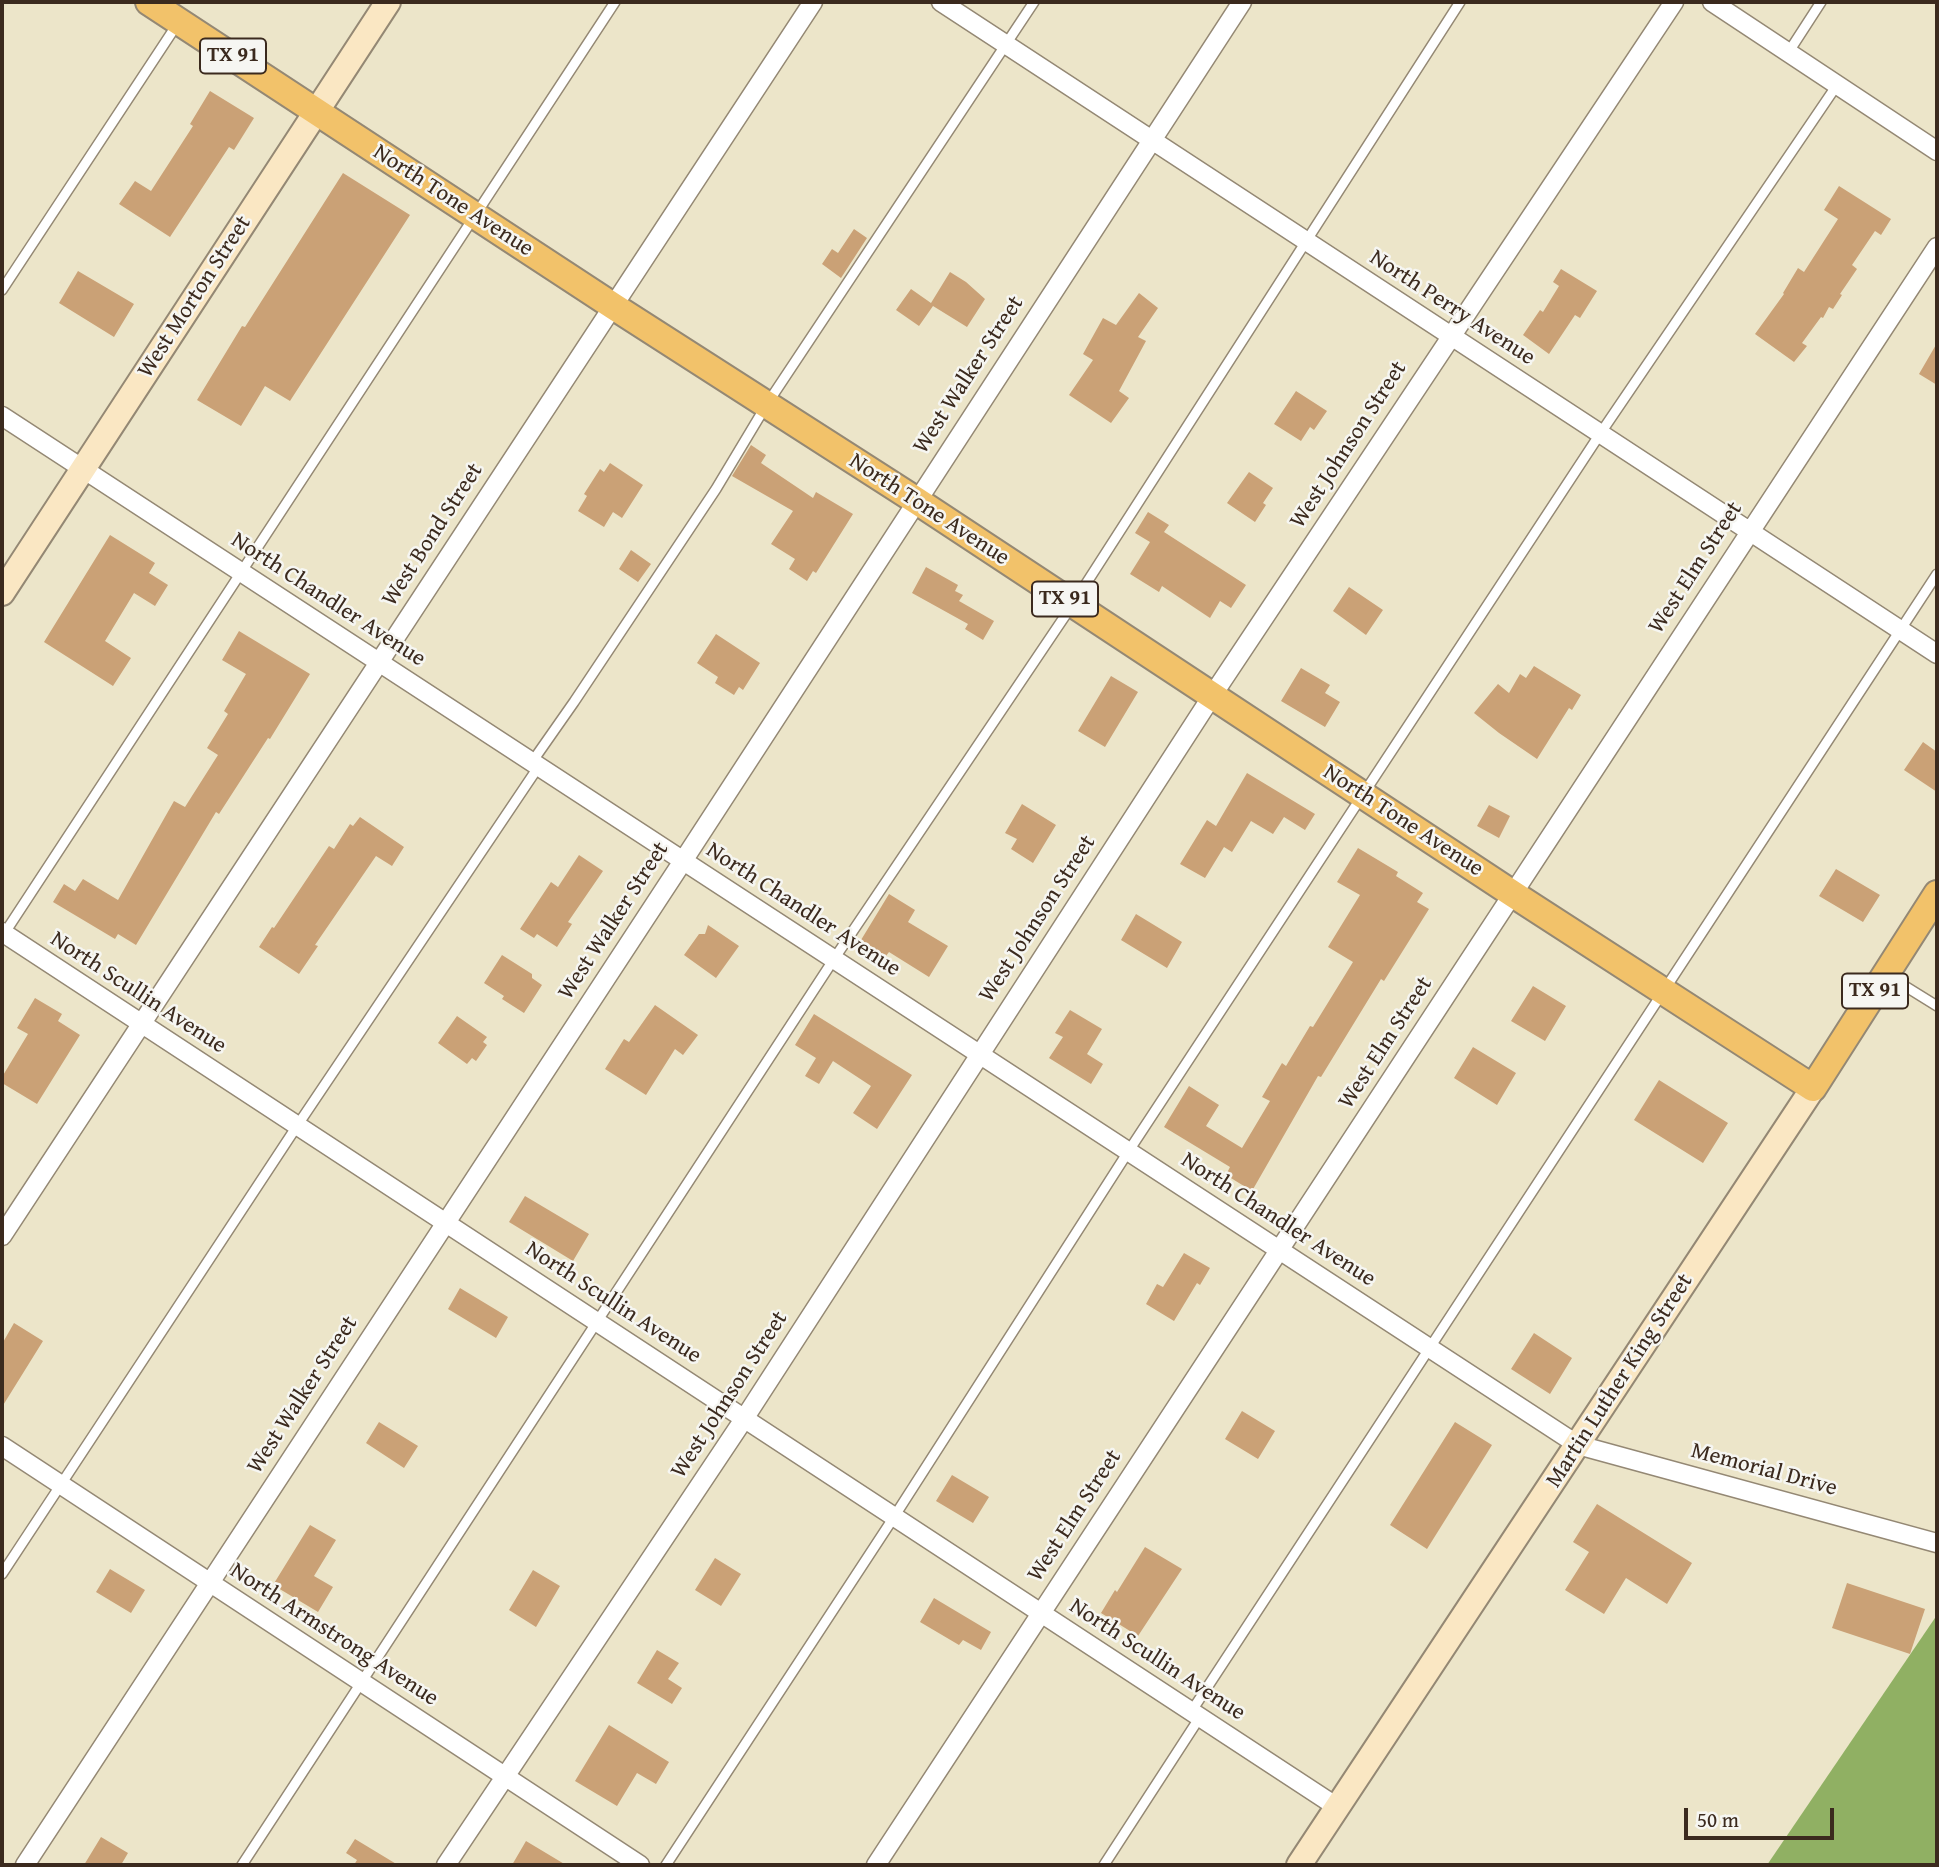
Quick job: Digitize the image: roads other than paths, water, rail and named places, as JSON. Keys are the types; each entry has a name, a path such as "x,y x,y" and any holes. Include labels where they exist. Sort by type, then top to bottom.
{"main road":[{"name":"North Tone Avenue","path":"149,2 1813,1088"},
{"name":"Martin Luther King Street","path":"1813,1088 1937,894"}],"street":[{"name":"West Morton Street","path":"2,593 388,2"},
{"name":"West Bond Street","path":"2,1236 813,2"},
{"name":"North Perry Avenue","path":"941,2 1937,654"},
{"name":"West Walker Street","path":"25,1865 1242,2"},
{"name":"West Johnson Street","path":"446,1865 744,1419 1212,696 1674,2"},
{"path":"1712,2 1937,151"},
{"name":"West Elm Street","path":"876,1865 1937,247"},
{"name":"North Chandler Avenue","path":"2,416 1578,1445"},
{"name":"North Scullin Avenue","path":"2,934 1337,1807"},
{"name":"Martin Luther King Street","path":"1299,1865 1813,1088"},
{"name":"Memorial Drive","path":"1578,1445 1937,1543"},
{"name":"North Armstrong Avenue","path":"2,1446 640,1865"}],"lane":[{"path":"2,934 615,2"},
{"path":"2,1574 716,489 767,404 1034,2"},
{"path":"242,1865 834,959 1073,604 1460,2"},
{"path":"1788,52 1821,2"},
{"path":"2,290 179,21"},
{"path":"666,1865 894,1517 1128,1152 1600,434 1837,85"},
{"path":"1104,1865 1196,1714 1430,1349 1937,574"},
{"path":"1886,974 1937,1006"}]}
